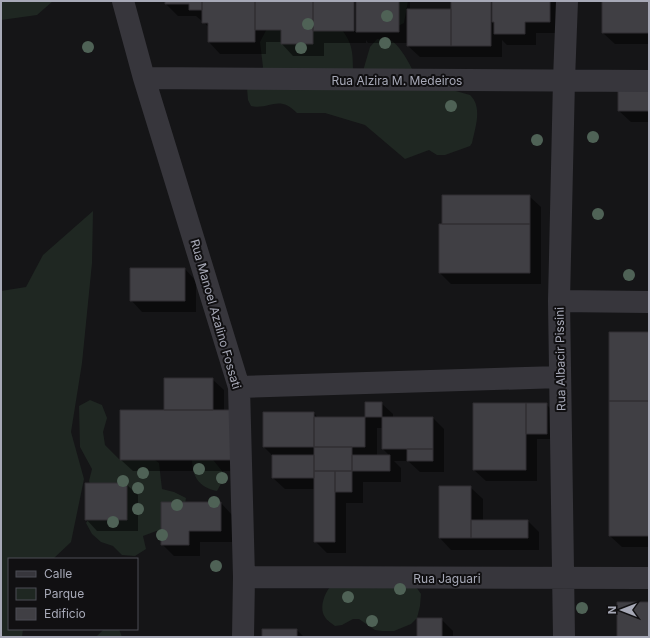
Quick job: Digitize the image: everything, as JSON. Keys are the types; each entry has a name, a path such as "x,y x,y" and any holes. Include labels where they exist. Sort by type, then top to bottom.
{"street":[{"name":"Rua Manoel Azalino Fossati","path":"123,1 144,78 239,387 244,577 243,637"},
{"name":"Rua Albacir Pissini","path":"564,637 559,301 567,1"},
{"name":"Rua Alzira M. Medeiros","path":"144,78 649,81"},
{"path":"559,301 649,302"},
{"path":"239,387 560,377"},
{"name":"Rua Jaguari","path":"244,577 649,578"}],"green space":[{"path":"1,1 53,1 37,15 1,20"},
{"path":"369,1 408,1 404,23 392,29"},
{"path":"333,18 349,41 352,53 353,69 363,71 370,47 377,39 387,39 393,42 400,49 413,71 445,88 470,95 476,105 477,118 472,143 470,146 445,155 437,155 429,150 405,159 365,125 325,113 297,113 291,107 280,103 258,107 251,106 248,100 247,88 261,73 263,67 260,42 272,19"},
{"path":"93,211 92,263 82,363 71,432 84,479 71,542 54,558 8,558 8,630 23,630 22,637 1,637 1,291 26,287 43,255"},
{"path":"90,400 102,405 107,418 103,432 105,445 120,460 136,451 148,455 159,463 162,489 174,492 186,498 182,523 171,530 159,530 143,536 146,549 135,556 122,555 113,546 101,542 92,534 86,523 100,503 93,493 89,481 92,469 80,447 79,406"},
{"path":"210,456 222,471 223,480 217,491 201,484 197,480 193,470 192,458"},
{"path":"348,583 365,588 414,584 421,594 417,618 411,624 394,631 375,630 359,619 353,619 342,625 335,626 327,620 323,614 322,606 324,597 330,587"},
{"path":"103,630 119,630 122,637 96,637"}],"building":[{"path":"165,1 202,1 202,10 189,10 189,4 165,4"},
{"path":"202,1 255,1 255,42 208,42 208,23 202,23"},
{"path":"255,1 313,1 313,44 281,44 281,30 255,30"},
{"path":"313,1 354,1 354,31 313,31"},
{"path":"356,1 399,1 399,32 356,32"},
{"path":"451,1 491,1 491,46 451,46"},
{"path":"492,1 550,1 550,22 525,22 525,34 494,34 494,22 492,22"},
{"path":"602,1 649,1 649,33 602,33"},
{"path":"407,9 451,9 451,46 407,46"},
{"path":"618,90 649,90 649,111 618,111"},
{"path":"442,195 530,195 530,224 442,224"},
{"path":"439,224 530,224 530,273 439,273"},
{"path":"130,268 185,268 185,301 130,301"},
{"path":"609,332 649,332 649,401 609,401"},
{"path":"164,378 213,378 213,410 164,410"},
{"path":"609,401 649,401 649,536 609,536"},
{"path":"365,402 382,402 382,417 365,417"},
{"path":"473,403 526,403 526,470 473,470"},
{"path":"526,403 547,403 547,434 526,434"},
{"path":"120,410 232,410 232,460 120,460"},
{"path":"263,412 314,412 314,447 263,447"},
{"path":"314,417 365,417 365,447 314,447"},
{"path":"382,417 433,417 433,449 382,449"},
{"path":"314,447 352,447 352,471 314,471"},
{"path":"407,449 433,449 433,461 407,461"},
{"path":"272,455 314,455 314,478 272,478"},
{"path":"352,455 390,455 390,471 352,471"},
{"path":"314,471 335,471 335,542 314,542"},
{"path":"335,471 352,471 352,492 335,492"},
{"path":"85,483 127,483 127,520 85,520"},
{"path":"439,486 471,486 471,538 439,538"},
{"path":"161,502 221,502 221,531 189,531 189,545 161,545"},
{"path":"471,520 528,520 528,538 471,538"},
{"path":"617,602 649,602 649,637 617,637"},
{"path":"417,618 442,618 442,637 417,637"},
{"path":"262,629 297,629 297,637 262,637"}]}
